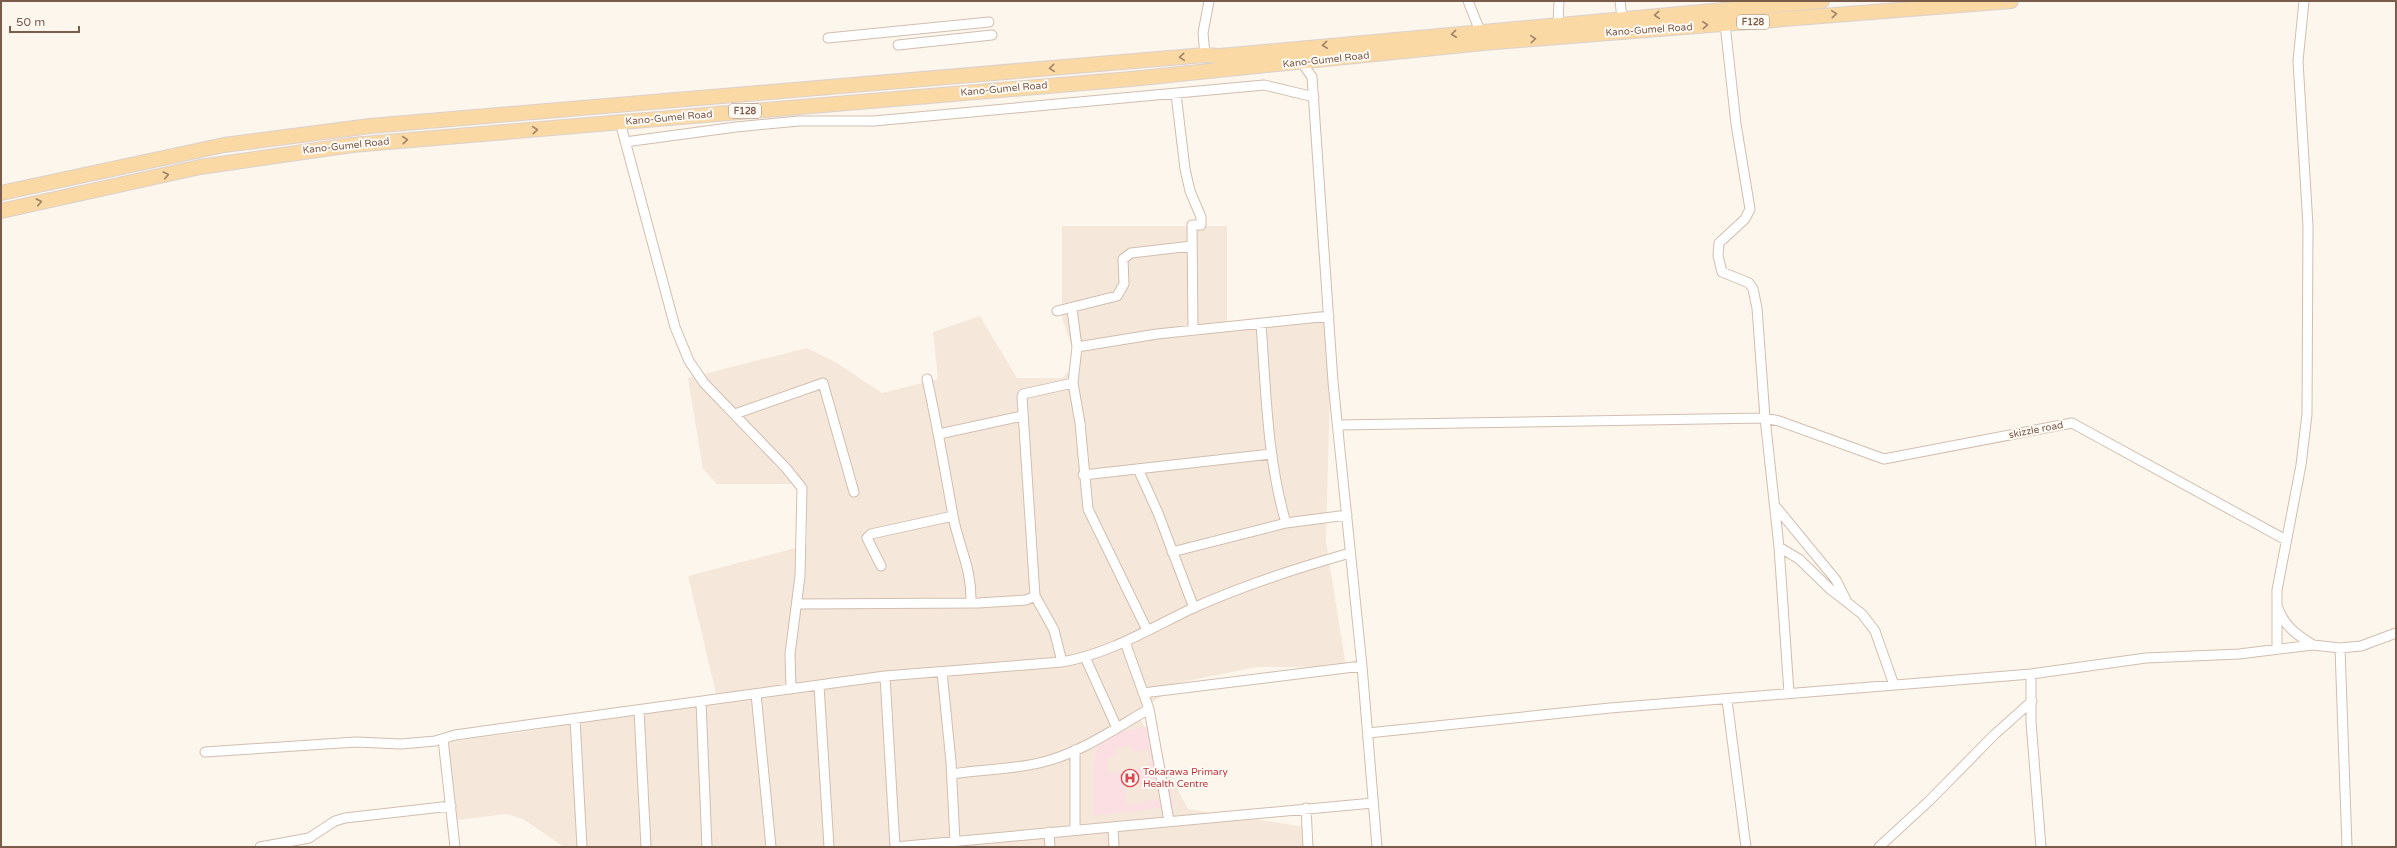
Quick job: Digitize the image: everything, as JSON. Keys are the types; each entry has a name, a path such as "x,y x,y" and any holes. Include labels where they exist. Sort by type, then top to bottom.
{"main road":[{"name":"Kano-Gumel Road","path":"1,193 224,146 407,123 1205,55 1220,56 1558,23 1585,28 1622,18 1762,8 1822,1"},
{"name":"Kano-Gumel Road","path":"1,211 228,162 352,145 1302,63 1482,43 1585,28 1725,24 2011,1"},
{"path":"918,80 918,97"},
{"path":"224,146 228,162"}],"street":[{"path":"1205,55 1203,33 1209,1"},
{"path":"1468,1 1480,31"},
{"path":"1558,23 1559,1"},
{"path":"1620,1 1622,18"},
{"path":"2277,648 2276,602 2286,540 2301,464 2307,414 2308,226 2298,62 2304,1"},
{"path":"828,38 989,22"},
{"path":"1725,24 1736,124 1750,209 1745,219 1719,243 1718,256 1722,272 1748,283 1753,289 1757,308 1765,418 1779,546 1789,693"},
{"path":"898,45 992,36"},
{"path":"1302,63 1312,76 1325,277 1330,316 1346,515 1362,666 1377,847"},
{"path":"625,142 799,121 874,121 1264,85 1314,97"},
{"path":"1176,94 1190,191 1201,217 1201,225 1192,226 1193,330"},
{"path":"620,122 670,309 681,343 694,370 802,488 803,527 798,604 791,647 791,689"},
{"path":"1057,311 1072,309 1114,298 1121,293 1124,284 1123,259 1131,254 1192,246"},
{"path":"1072,309 1077,347 1073,383 1080,423 1083,475 1088,509 1093,523 1110,552 1147,630"},
{"path":"1077,347 1193,330 1330,316"},
{"path":"1261,324 1271,454 1277,495 1286,523"},
{"path":"927,379 939,434 941,457 953,516 968,566 971,586 971,603"},
{"path":"735,414 823,383 854,492"},
{"path":"1062,662 1054,630 1035,596 1022,416 1024,394 1073,383"},
{"path":"939,434 1022,416"},
{"name":"skizzle road","path":"1338,425 1765,418 1779,421 1884,459 2072,423 2286,540"},
{"path":"1083,475 1271,454"},
{"path":"1138,469 1158,513 1194,608"},
{"path":"1775,506 1836,580 1847,601"},
{"path":"1172,552 1286,523 1346,515"},
{"path":"881,566 867,538 871,534 953,516"},
{"path":"1779,546 1799,559 1830,589 1862,614 1875,631 1894,685"},
{"path":"205,752 356,742 401,744 443,739 455,735 885,676 1062,662 1085,657 1125,642 1194,608 1250,584 1350,553"},
{"path":"798,604 1011,602 1035,596"},
{"path":"2276,602 2285,623 2293,631 2313,644"},
{"path":"1368,733 1610,708 1727,700 1789,693 2030,674 2146,658 2239,654 2313,644 2340,648 2361,646 2396,633"},
{"path":"1125,642 1149,710 1170,820"},
{"path":"2340,648 2347,847"},
{"path":"1085,657 1117,728"},
{"path":"1143,693 1362,666"},
{"path":"942,672 952,774 955,842"},
{"path":"2030,674 2032,701 2031,722 2041,847"},
{"path":"885,676 895,847 1075,829 1113,828 1170,820 1373,803"},
{"path":"819,686 829,847"},
{"path":"756,694 771,847"},
{"path":"1727,700 1746,847"},
{"path":"1879,847 1930,801 1994,735 2032,701"},
{"path":"701,702 707,847"},
{"path":"638,710 646,847"},
{"path":"952,774 979,770 1008,770 1043,762 1075,750 1149,710"},
{"path":"575,719 582,847"},
{"path":"443,739 455,847"},
{"path":"1075,750 1075,829"},
{"path":"260,847 310,838 335,820 451,806"},
{"path":"1306,808 1308,847"},
{"path":"1113,828 1114,847"},
{"path":"1049,832 1050,847"}],"shaded area":[{"path":"1062,226 1227,226 1227,332 1332,317 1326,541 1346,667 1257,667 1182,682 1137,713 1188,809 1306,827 1312,847 564,847 523,819 507,814 457,820 443,742 524,732 717,697 688,576 807,545 807,484 717,484 703,469 688,378 807,348 837,363 882,393 938,379 933,332 980,316 1017,378 1062,378 1077,363 1062,317"},
{"path":"1155,725 1175,806 1093,816 1095,754 1101,736","holes":["1131,745 1133,753 1148,750 1151,764 1136,769 1141,786 1160,782 1163,798 1127,805 1121,771 1108,773 1107,758 1117,756 1116,748"]}],"place":[{"name":"Tokarawa Primary Health Centre","path":"1130,778"}]}
